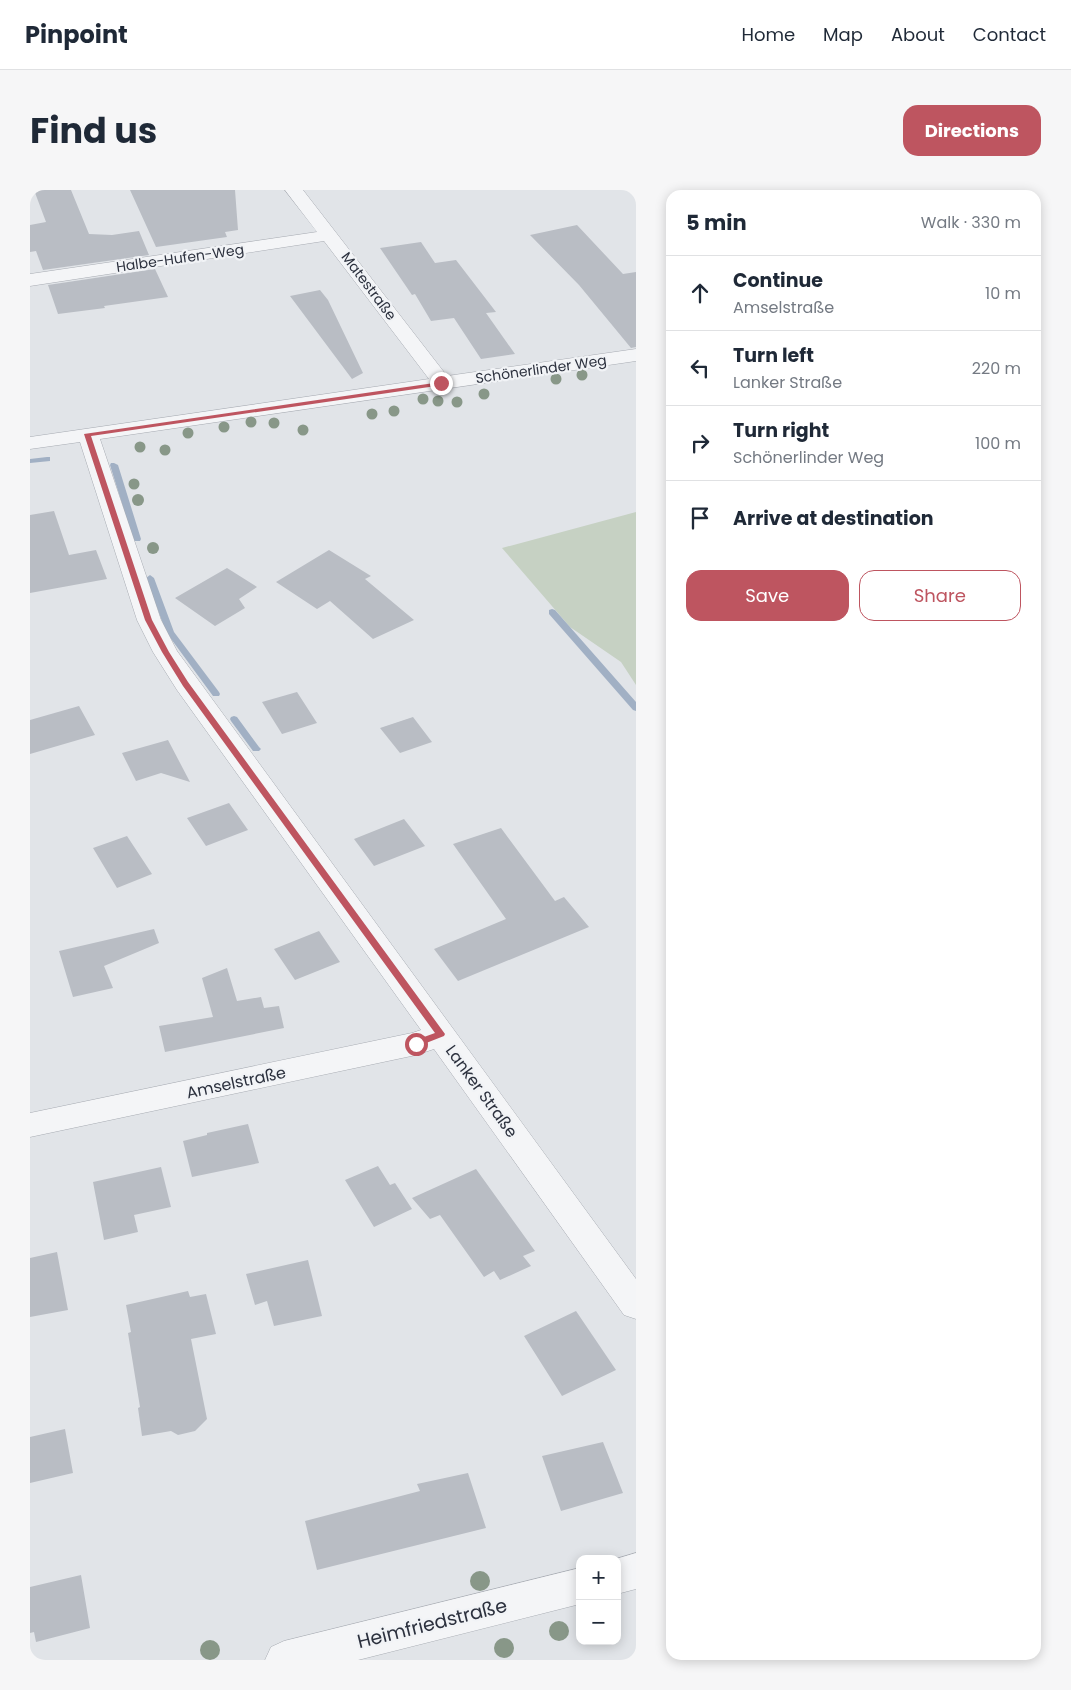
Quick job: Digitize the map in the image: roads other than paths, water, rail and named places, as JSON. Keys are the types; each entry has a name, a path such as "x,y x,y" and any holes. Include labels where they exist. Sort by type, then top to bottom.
{"street":[{"name":"Matestraße","path":"294,190 435,372 441,383"},
{"name":"Halbe-Hufen-Weg","path":"30,280 330,235"},
{"name":"Schönerlinder Weg","path":"30,443 636,355"},
{"name":"Lanker Straße","path":"88,434 149,620 186,684 636,1305"},
{"name":"Amselstraße","path":"30,1125 416,1044 441,1034"},
{"path":"621,1575 636,1571"},
{"name":"Heimfriedstraße","path":"284,1660 576,1587"}],"waterway":[{"path":"30,461 47,459"},
{"path":"114,465 137,539"},
{"path":"150,578 170,632 216,694"},
{"path":"552,612 636,708"},
{"path":"234,719 256,749"}]}
